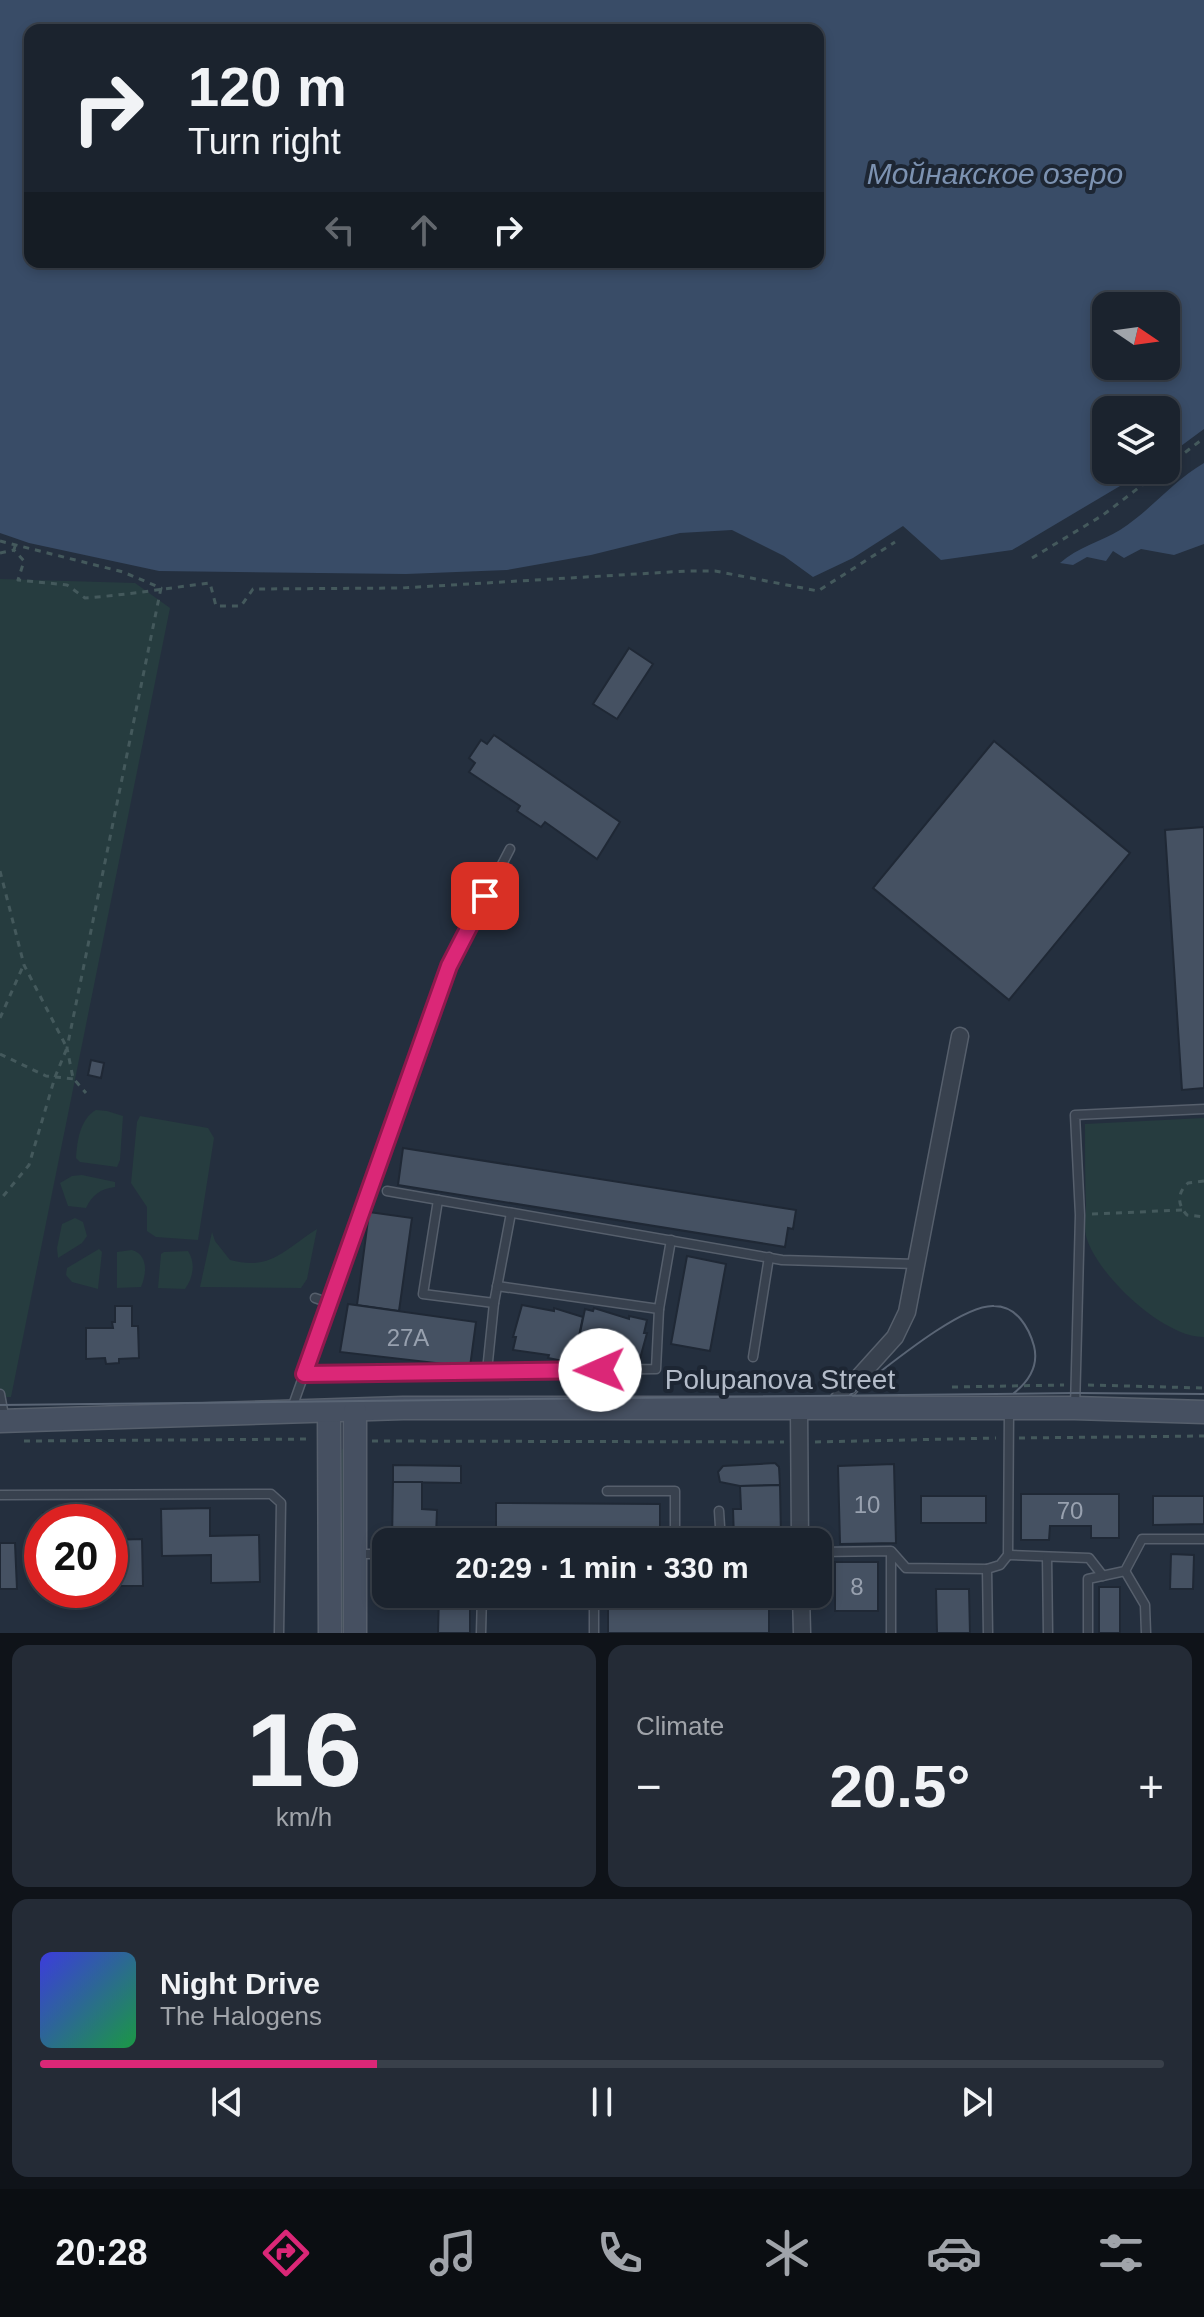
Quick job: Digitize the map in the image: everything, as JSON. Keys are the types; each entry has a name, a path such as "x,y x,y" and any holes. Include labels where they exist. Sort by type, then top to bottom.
{"street":[{"path":"831,1408 895,1337 907,1312 960,1036"},
{"name":"Polupanova Street","path":"329,1411 403,1408 1075,1408 1204,1412"},
{"path":"799,1408 800,1528"},
{"path":"7,1428 329,1411 330,1633"},
{"path":"355,1411 355,1633"},
{"path":"801,1608 802,1633"}],"lane":[{"path":"289,1412 449,966 510,849"},
{"path":"1075,1408 1080,1215 1075,1115 1204,1109"},
{"path":"387,1191 769,1257 917,1264"},
{"path":"438,1200 423,1294 494,1303"},
{"path":"487,1371 494,1303 511,1213"},
{"path":"304,1374 656,1369 659,1309 671,1240"},
{"path":"753,1357 769,1257"},
{"path":"497,1286 659,1309"},
{"path":"315,1298 329,1303"},
{"path":"0,1394 7,1428"},
{"path":"832,1552 891,1551 906,1568 987,1569 1000,1565 1008,1555 1008,1410"},
{"path":"607,1491 675,1491 675,1528"},
{"path":"0,1495 271,1494 281,1503 279,1633"},
{"path":"719,1511 720,1528"},
{"path":"1088,1633 1088,1579 1125,1571 1142,1539 1204,1539"},
{"path":"891,1551 891,1633"},
{"path":"355,1554 372,1554"},
{"path":"1008,1555 1089,1558 1103,1576"},
{"path":"1047,1557 1048,1633"},
{"path":"987,1569 988,1633"},
{"path":"1125,1571 1145,1605 1146,1633"},
{"path":"481,1633 482,1608"},
{"path":"594,1608 594,1633"}],"path":[{"path":"1180,456 1204,438"},
{"path":"1032,558 1103,515 1143,484"},
{"path":"0,541 14,548 123,572 161,588"},
{"path":"14,548 24,561 18,580 67,585 85,598 136,595 161,588 210,583 216,606 241,606 253,589 401,588 634,572 715,571 818,591 895,542"},
{"path":"0,553 14,548"},
{"path":"0,1200 29,1165 55,1077 67,1048 161,588"},
{"path":"0,871 24,964 67,1048 74,1079 86,1093"},
{"path":"0,1018 24,964"},
{"path":"0,1054 46,1076 74,1079"},
{"path":"1204,1181 1193,1180 1183,1187 1179,1199 1183,1210 1193,1217 1204,1217"},
{"path":"1080,1215 1183,1210"},
{"path":"945,1388 1077,1384 1204,1388"},
{"path":"7,1428 331,1439"},
{"path":"357,1438 385,1442 798,1442 1204,1436"}],"green space":[{"path":"0,579 135,583 170,608 11,1397 0,1397"},
{"path":"96,1110 123,1116 117,1167 80,1162 76,1158 83,1125"},
{"path":"140,1116 208,1128 214,1138 198,1240 156,1237 147,1231 147,1207 131,1183"},
{"path":"1204,1118 1204,1337 1188,1335 1152,1316 1117,1285 1092,1251 1085,1229 1085,1124"},
{"path":"72,1176 115,1182 115,1187 97,1193 86,1208 68,1206 60,1183"},
{"path":"75,1218 83,1222 87,1236 82,1243 58,1258 62,1224"},
{"path":"317,1229 307,1279 301,1288 200,1287 212,1232 230,1260 256,1263 286,1251"},
{"path":"99,1249 102,1252 98,1289 72,1282 66,1275 67,1268"},
{"path":"132,1250 141,1256 145,1265 141,1287 117,1288 117,1252"},
{"path":"188,1251 192,1270 185,1289 158,1288 161,1254"},
{"path":"346,1448 345,1629 339,1625 340,1457 342,1449"}],"water":[{"name":"Мойнакское озеро","path":"0,0 1204,0 1204,429 1180,447 1180,396 1092,396 1092,484 1123,484 1012,550 941,560 903,526 853,558 813,577 784,556 732,530 680,533 591,555 507,570 406,574 159,571 29,543 0,533"},
{"path":"1204,463 1204,544 1174,555 1141,549 1124,558 1113,551 1106,561 1087,557 1073,565 1060,563 1131,522 1175,484 1180,484 1182,478"}],"building":[{"path":"629,648 653,664 617,719 593,704"},
{"path":"494,735 620,822 597,859 545,822 541,827 517,811 520,806 469,772 475,763 469,758 481,740 487,744"},
{"path":"994,741 1130,853 1009,1000 873,888"},
{"path":"1204,827 1204,1088 1182,1090 1165,830"},
{"path":"91,1060 104,1063 101,1078 88,1075"},
{"path":"403,1148 796,1210 793,1229 788,1228 785,1247 398,1185"},
{"path":"369,1212 412,1218 399,1311 357,1305"},
{"path":"687,1256 726,1264 710,1351 671,1344"},
{"path":"348,1304 476,1322 470,1367 340,1352"},
{"path":"522,1305 554,1311 554,1308 583,1317 574,1360 564,1358 563,1361 548,1358 549,1355 513,1350 516,1337 513,1337"},
{"path":"115,1306 132,1306 132,1326 138,1326 139,1358 119,1359 119,1363 106,1364 105,1358 86,1359 86,1328 113,1328"},
{"path":"594,1308 629,1319 629,1316 647,1320 644,1333 647,1333 638,1366 575,1357 585,1309 593,1311"},
{"path":"775,1463 779,1467 780,1485 740,1486 720,1482 718,1472 723,1466"},
{"path":"894,1464 896,1543 840,1544 838,1466"},
{"path":"393,1465 461,1466 461,1483 393,1482"},
{"path":"393,1482 422,1482 422,1509 437,1510 436,1528 392,1528"},
{"path":"780,1485 781,1528 734,1528 733,1509 741,1509 740,1486"},
{"path":"1021,1494 1119,1494 1119,1538 1091,1538 1091,1526 1050,1526 1049,1540 1021,1540"},
{"path":"921,1496 986,1496 986,1523 921,1523"},
{"path":"1153,1496 1204,1496 1204,1524 1153,1525"},
{"path":"496,1503 660,1504 660,1528 496,1528"},
{"path":"210,1508 210,1536 259,1535 260,1582 211,1583 211,1555 162,1556 161,1509"},
{"path":"128,1539 142,1539 143,1586 128,1586"},
{"path":"0,1543 15,1543 17,1589 0,1589"},
{"path":"1171,1554 1194,1555 1193,1589 1170,1589"},
{"path":"835,1562 878,1562 878,1611 835,1611"},
{"path":"1099,1587 1120,1587 1120,1633 1099,1633"},
{"path":"936,1589 969,1589 970,1633 937,1633"},
{"path":"439,1608 470,1608 470,1633 438,1633"},
{"path":"608,1608 769,1608 769,1633 608,1633"}],"tram line":[{"path":"850,1395 941,1327 979,1308 994,1306 1015,1314 1025,1325 1034,1346 1032,1372 1014,1393"},
{"path":"0,1405 1204,1394"}],"route":[{"path":"485,896 449,966 304,1374 600,1370"}]}
